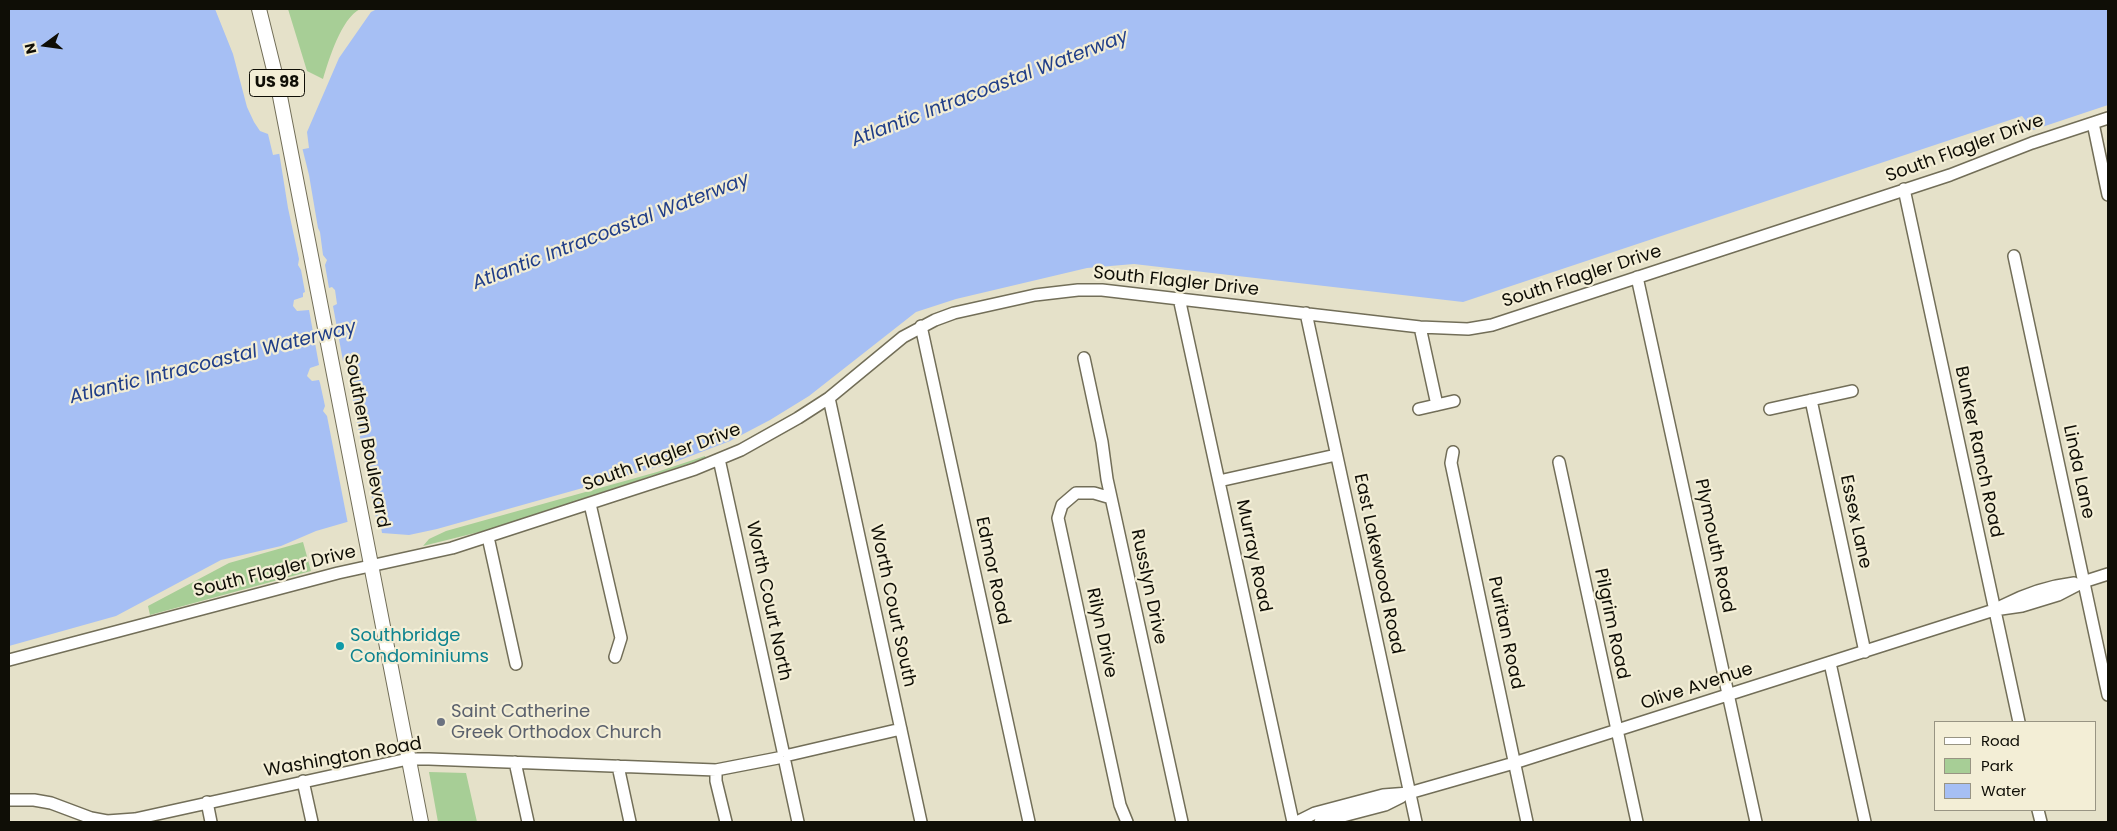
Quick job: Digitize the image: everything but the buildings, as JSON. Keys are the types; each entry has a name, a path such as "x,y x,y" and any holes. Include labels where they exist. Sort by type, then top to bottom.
{"main road":[{"name":"Southern Boulevard","path":"259,9 278,86 421,822"}],"street":[{"name":"South Flagler Drive","path":"9,660 371,566 452,548 590,504 719,459 770,435 828,398 904,337 921,326 954,313 1053,292 1102,290 1420,327 1468,329 1492,325 1904,190 2108,118"},
{"path":"2093,123 2108,195"},
{"name":"Bunker Ranch Road","path":"1904,190 2019,721"},
{"name":"Linda Lane","path":"2014,256 2108,695"},
{"name":"Plymouth Road","path":"1637,277 1756,822"},
{"name":"Murray Road","path":"1179,298 1293,822"},
{"name":"East Lakewood Road","path":"1306,313 1416,822"},
{"name":"Edmor Road","path":"921,326 1029,822"},
{"path":"1420,327 1437,405"},
{"name":"Russlyn Drive","path":"1084,358 1102,442 1111,498 1182,822"},
{"path":"1770,409 1852,391"},
{"name":"Worth Court South","path":"828,398 922,822"},
{"name":"Essex Lane","path":"1811,400 1865,652"},
{"path":"1419,409 1454,401"},
{"name":"Puritan Road","path":"1453,452 1451,463 1527,822"},
{"path":"1219,481 1336,455"},
{"name":"Worth Court North","path":"719,459 798,822"},
{"name":"Pilgrim Road","path":"1558,462 1636,822"},
{"name":"Rilyn Drive","path":"1111,498 1094,493 1076,492 1062,505 1058,518 1120,805 1127,822"},
{"path":"590,504 621,638 615,657"},
{"path":"488,537 516,664"},
{"name":"Olive Avenue","path":"1297,822 1315,813 1383,796 1409,793 1514,763 1994,610 2022,606 2058,595 2084,582 2108,574"},
{"path":"1830,663 1865,822"},
{"name":"Washington Road","path":"9,800 34,800 51,803 107,822 135,819 303,781 408,760 429,758 716,770 901,729"},
{"path":"515,762 528,822"},
{"path":"618,766 630,822"},
{"path":"716,770 716,781 726,822"},
{"path":"303,781 312,822"},
{"name":"Olive Avenue","path":"1320,822 1385,805 1409,793"},
{"path":"207,802 211,822"}],"green space":[{"path":"288,9 360,9 347,21 342,30 332,51 323,79 307,71"},
{"path":"705,456 706,458 491,529 423,546 429,539 446,531 657,472"},
{"path":"303,542 311,571 150,615 148,606 229,563"},
{"path":"429,772 466,773 477,822 438,822"}],"water":[{"name":"Atlantic Intracoastal Waterway","path":"9,9 215,9 233,54 247,107 260,131 268,134 273,155 309,148 307,132 339,58 371,12 377,9 2108,9 2108,105 2033,130 2022,116 1463,302 1134,264 1087,268 956,299 916,312 809,396 770,420 730,441 675,462 437,529 409,535 382,533 379,516 347,522 316,531 281,546 221,560 116,616 9,646"}],"pier":[{"path":"302,147 309,175 323,255 327,260 325,265 329,288 332,287 335,290 337,304 333,306 343,361 348,360 351,374 349,374 349,378 353,401 357,406 355,411 376,518 348,524 327,416 323,411 325,406 320,383 319,380 312,381 307,376 310,368 319,365 309,310 297,311 293,306 294,300 303,297 305,292 301,270 298,265 299,259 279,152"}],"place":[{"name":"Southbridge Condominiums","path":"340,646"},
{"name":"Saint Catherine Greek Orthodox Church","path":"441,722"}]}
